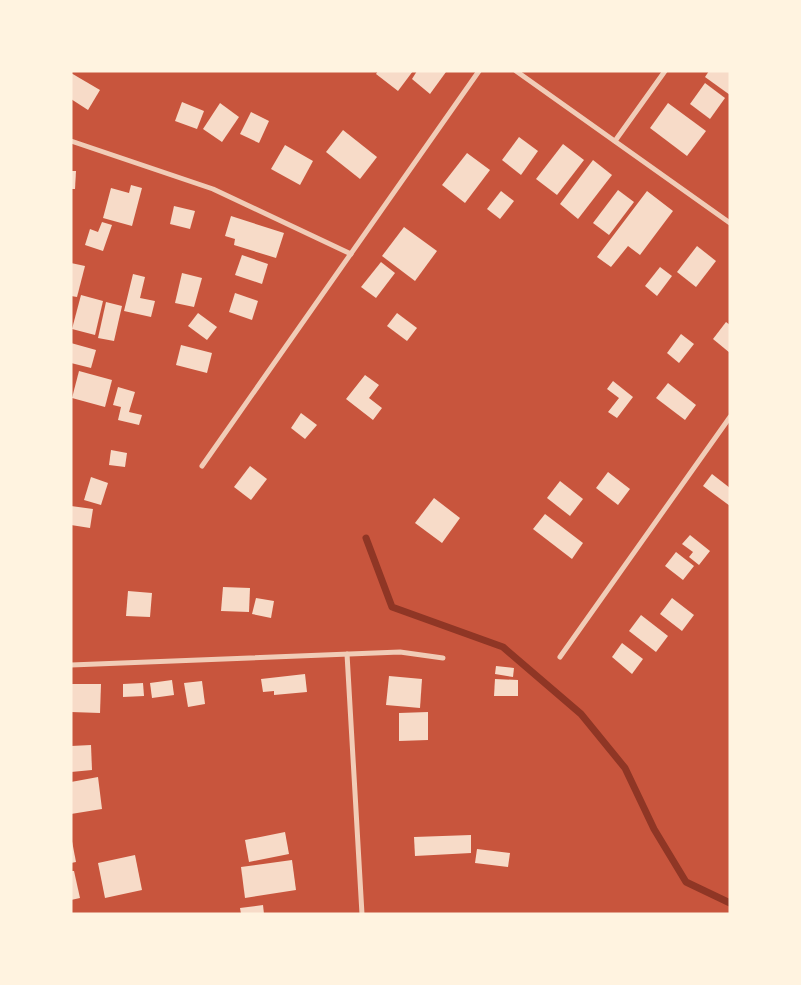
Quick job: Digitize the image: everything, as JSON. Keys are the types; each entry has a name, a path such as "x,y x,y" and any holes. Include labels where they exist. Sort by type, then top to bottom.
{"street":[{"path":"202,466 480,71"},
{"path":"516,71 730,223"},
{"path":"615,141 665,71"},
{"path":"71,141 213,189 351,254"},
{"path":"560,657 730,416"},
{"path":"71,665 400,652 443,658"},
{"path":"347,654 362,914"}],"building":[{"path":"378,71 413,71 398,91 376,74"},
{"path":"417,71 446,72 430,94 412,79"},
{"path":"709,71 730,71 730,95 705,77"},
{"path":"71,73 100,90 88,110 71,99"},
{"path":"705,83 725,98 710,119 690,104"},
{"path":"182,102 204,111 197,129 175,121"},
{"path":"220,103 239,117 222,142 203,129"},
{"path":"668,103 706,131 687,156 650,128"},
{"path":"251,112 269,121 259,143 240,134"},
{"path":"343,130 377,157 360,179 326,152"},
{"path":"519,137 538,151 521,175 502,160"},
{"path":"563,144 584,160 557,195 536,179"},
{"path":"285,145 313,161 300,185 271,169"},
{"path":"467,153 490,170 465,203 442,185"},
{"path":"593,160 612,175 578,219 560,204"},
{"path":"71,171 76,171 75,189 71,189"},
{"path":"131,185 142,188 132,226 103,218 111,188 129,193"},
{"path":"618,190 634,202 609,235 593,223"},
{"path":"501,191 514,201 500,219 487,209"},
{"path":"647,191 673,211 640,255 628,246 611,267 597,257"},
{"path":"174,206 195,211 190,229 170,224"},
{"path":"231,216 284,233 276,258 234,245 235,239 225,236"},
{"path":"102,222 112,225 103,251 85,245 90,229 98,232"},
{"path":"404,227 437,251 415,281 382,256"},
{"path":"697,246 716,261 696,287 677,272"},
{"path":"242,255 268,264 262,284 235,275"},
{"path":"381,262 395,273 376,298 361,287"},
{"path":"71,263 85,266 77,297 71,296"},
{"path":"660,267 672,276 657,296 645,286"},
{"path":"182,273 202,278 194,307 175,303"},
{"path":"133,274 145,277 140,298 155,301 151,317 124,311"},
{"path":"235,293 258,301 252,320 229,312"},
{"path":"81,295 103,301 95,335 72,329"},
{"path":"106,302 122,306 114,341 98,338"},
{"path":"198,313 217,327 207,340 188,326"},
{"path":"397,313 417,328 407,341 387,326"},
{"path":"726,322 730,325 730,353 713,339"},
{"path":"681,334 694,344 679,363 667,353"},
{"path":"71,343 96,350 91,368 71,363"},
{"path":"181,345 212,353 207,373 176,365"},
{"path":"79,371 112,380 105,407 72,398"},
{"path":"365,375 379,385 369,398 382,408 373,420 346,399"},
{"path":"613,381 633,397 617,418 608,412 619,398 607,389"},
{"path":"668,383 696,405 685,420 656,398"},
{"path":"118,387 135,392 129,412 142,415 139,425 118,420 121,407 113,405"},
{"path":"301,413 317,425 305,439 291,428"},
{"path":"111,450 127,453 125,467 109,465"},
{"path":"250,466 267,479 251,500 234,487"},
{"path":"608,472 630,489 618,505 596,488"},
{"path":"712,474 730,488 730,506 703,486"},
{"path":"91,477 108,483 101,505 84,500"},
{"path":"560,481 583,499 570,516 547,498"},
{"path":"434,498 460,518 442,543 415,523"},
{"path":"71,506 93,509 90,528 71,525"},
{"path":"545,514 583,543 572,559 533,529"},
{"path":"690,535 710,551 699,565 689,557 693,552 682,544"},
{"path":"676,552 694,566 683,580 665,566"},
{"path":"223,587 250,588 249,612 221,611"},
{"path":"128,591 152,593 150,617 126,616"},
{"path":"256,598 274,601 271,618 252,614"},
{"path":"672,598 694,615 682,631 660,614"},
{"path":"641,615 668,636 656,652 629,631"},
{"path":"622,643 643,659 632,674 612,657"},
{"path":"496,666 514,668 513,677 495,674"},
{"path":"305,674 307,692 274,695 274,691 263,692 261,679"},
{"path":"389,676 422,679 420,708 386,705"},
{"path":"495,679 518,680 518,696 494,696"},
{"path":"172,680 174,695 152,698 150,683"},
{"path":"202,681 205,704 188,707 184,683"},
{"path":"143,683 144,696 123,697 123,684"},
{"path":"71,684 101,684 100,713 71,712"},
{"path":"428,712 428,740 399,741 399,713"},
{"path":"91,745 92,770 71,772 71,746"},
{"path":"98,777 102,809 71,814 71,782"},
{"path":"285,832 289,854 249,862 245,840"},
{"path":"471,835 471,853 415,856 414,837"},
{"path":"71,836 76,862 71,863"},
{"path":"477,849 510,853 508,867 475,863"},
{"path":"135,855 142,890 105,898 98,863"},
{"path":"292,860 296,890 245,898 241,867"},
{"path":"71,871 74,871 80,898 71,900"},
{"path":"263,905 264,914 241,914 240,908"}],"waterway":[{"path":"366,538 392,607 503,647 581,714 625,768 654,829 686,882 730,903"}]}
